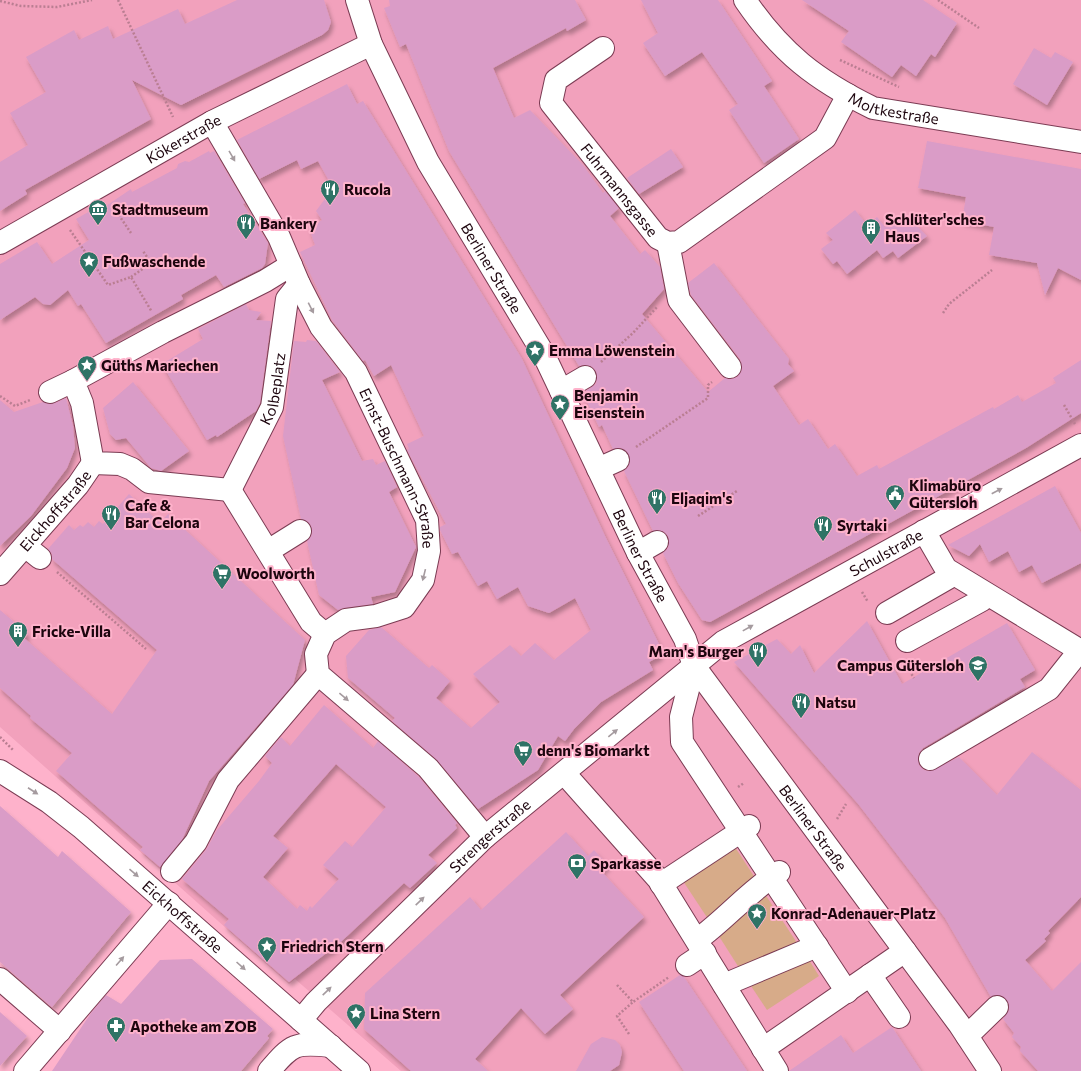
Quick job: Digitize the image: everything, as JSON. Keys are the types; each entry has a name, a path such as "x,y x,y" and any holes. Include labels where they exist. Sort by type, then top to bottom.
{"street":[{"name":"Berliner Straße","path":"357,0 372,44 428,162 543,353 638,553 685,639 694,666 971,1042 990,1071"},
{"name":"Moltkestraße","path":"744,0 763,27 787,53 811,71 848,95 873,108 1081,142"},
{"name":"Kökerstraße","path":"0,242 100,184 212,122 372,44"},
{"name":"Fuhrmannsgasse","path":"603,48 556,80 551,103 658,238 668,243 680,242 825,138 848,95"},
{"name":"Ernst-Buschmann-Straße","path":"212,122 279,237 292,283 321,327 359,379 427,520 429,551 423,580 404,606 376,616 346,620 325,634"},
{"path":"668,243 675,286 679,300 730,367"},
{"path":"265,281 273,293 292,283"},
{"path":"50,392 113,360 160,327 265,281 292,283"},
{"name":"Kolbeplatz","path":"230,490 272,407 292,283"},
{"path":"82,403 113,360"},
{"path":"561,391 585,377"},
{"path":"73,381 82,403 93,464 120,464 132,468 149,482 230,490 311,622 325,634 316,654 318,674 428,768 485,837"},
{"name":"Schulstraße","path":"694,666 723,642 924,531 1079,437"},
{"path":"598,469 618,460"},
{"name":"Eickhoffstraße","path":"1,570 32,552 93,464"},
{"path":"268,551 300,531"},
{"path":"924,531 946,569 951,573 1080,651 1049,689 930,759"},
{"path":"638,553 658,542"},
{"path":"887,613 948,578 951,573"},
{"path":"907,641 982,600 986,594"},
{"path":"694,666 681,717 682,742 725,798 745,828 847,992"},
{"name":"Strengerstraße","path":"301,1020 316,1002 485,837 694,666"},
{"name":"Eickhoffstraße","path":"172,871 196,842 228,780 318,674"},
{"name":"Eickhoffstraße","path":"0,771 61,811 170,903 359,1071"},
{"path":"564,773 616,842 661,884 777,1071"},
{"path":"661,884 745,828"},
{"path":"687,965 714,928 760,884 775,874"},
{"path":"25,1071 170,903"},
{"path":"724,985 817,946"},
{"path":"763,1049 904,951"},
{"path":"870,975 899,1017"},
{"path":"0,979 60,1031"},
{"path":"971,1042 1000,1014"},
{"path":"269,1071 283,1054 300,1044 331,1046"}],"path":[{"path":"0,1 21,6 57,7 92,0"},
{"path":"118,0 183,138"},
{"path":"938,0 979,28"},
{"path":"100,184 131,233"},
{"path":"56,210 108,285 131,277 151,263 143,251"},
{"path":"943,313 949,304 992,270"},
{"path":"131,277 160,327"},
{"path":"585,377 633,332 675,286"},
{"path":"0,396 15,406 50,392"},
{"path":"618,460 708,398"},
{"path":"1064,405 1079,437"},
{"path":"698,516 737,491"},
{"path":"32,552 146,649"},
{"path":"629,1034 617,1016 633,1002 687,965"},
{"path":"617,985 633,1002"}],"shaded area":[{"path":"0,0 1081,0 1081,1071 401,1071 295,979 289,984 0,727"},
{"path":"735,847 757,881 712,925 683,881"},
{"path":"761,888 801,949 743,974 715,930"},
{"path":"806,955 819,976 767,1010 747,980"}],"building":[{"path":"237,0 324,0 331,22 328,30 322,35 181,105 132,80 151,119 25,190 27,194 0,211 0,162 28,145 10,113 46,92 26,57 74,30 79,40 108,26 113,39 178,9 185,24"},
{"path":"389,0 575,0 586,20 567,31 566,28 493,68 514,118 530,110 583,165 603,193 605,191 619,208 610,216 640,254 645,250 660,267 664,289 642,314 708,392 725,378 731,379 737,377 741,372 742,366 740,359 691,295 688,283 714,263 789,359 788,364 794,371 773,386 799,425 808,419 828,449 835,444 857,476 877,465 879,469 1018,395 1022,402 1056,383 1053,378 1081,360 1081,413 1026,448 710,622 702,620 678,583 663,553 668,548 668,536 663,531 653,531 624,471 630,462 629,455 625,450 620,448 613,449 602,425 599,427 583,393 596,384 596,371 591,366 579,366 449,151 406,44 400,47 384,8 390,6"},
{"path":"641,0 718,0 772,81 764,86 799,139 764,163 729,110 738,104 702,52 665,76 643,43 658,33"},
{"path":"802,0 923,0 957,23 935,57 931,54 916,76 901,65 892,77 841,42 849,31"},
{"path":"1034,48 1051,58 1055,52 1073,62 1047,105 1013,84"},
{"path":"347,84 357,104 363,101 522,359 606,538 661,648 660,656 649,662 653,670 601,702 574,729 565,741 558,736 538,770 478,809 436,759 392,721 395,718 348,678 346,656 369,630 381,627 429,668 432,665 450,681 436,698 471,728 500,702 473,674 510,645 521,656 535,643 554,660 591,630 575,598 549,613 528,606 518,587 497,599 487,581 478,586 458,552 452,554 440,530 440,527 446,524 407,450 409,449 407,444 424,436 391,365 374,376 365,360 363,361 332,320 300,252 315,245 309,228 322,220 316,211 333,188 318,161 301,169 297,160 259,179 237,140"},
{"path":"927,141 1081,169 1081,280 1058,268 1045,295 1037,263 989,255 994,227 962,221 966,197 918,188"},
{"path":"671,149 683,167 639,194 627,178"},
{"path":"209,151 210,153 214,151 245,203 243,204 268,243 265,264 262,268 224,287 216,275 181,295 183,299 106,343 81,304 78,306 68,290 50,305 43,304 35,297 0,320 0,264 37,242 52,264 89,240 76,219 104,203 106,206 131,189 132,192 177,168 178,164 185,161 189,162"},
{"name":"Schlüter'sches Haus","path":"855,210 867,225 877,217 885,227 904,213 927,236 898,258 893,251 883,258 877,250 847,274 837,261 833,264 821,249 833,240 826,233"},
{"path":"246,304 249,310 261,312 256,320 271,321 260,403 256,411 217,437 216,435 207,440 162,364 203,339 198,329"},
{"path":"307,340 316,341 340,372 322,380 362,461 373,459 376,465 385,461 397,487 389,492 416,547 395,592 371,597 373,604 338,610 319,595 307,541 311,536 312,530 310,524 301,519 283,436 294,341 306,342"},
{"path":"133,382 189,451 161,471 151,468 126,438 116,440 110,434 103,408"},
{"path":"66,398 73,426 75,448 67,468 31,516 0,546 0,400 14,412 43,402 49,404 55,403"},
{"path":"1055,486 1081,533 1081,563 1042,583 1032,565 1019,572 1008,551 989,562 980,544 969,556 948,545"},
{"path":"129,494 160,523 168,514 305,640 293,685 209,781 182,840 160,867 140,850 143,847 56,771 72,753 30,718 31,716 0,688 0,610 28,634 24,638 112,714 157,650 52,559 52,554 48,549 69,525 74,530 80,525 83,527 88,522 94,527 99,521 103,524"},
{"path":"867,621 902,684 1007,623 1035,670 1020,679 1025,687 923,748 919,753 918,759 919,765 924,770 930,771 959,757 997,795 1032,752 1081,790 1081,897 1048,931 1050,933 1044,939 1046,941 1025,960 1052,991 1081,962 1081,1071 1038,1071 1020,1051 1021,1047 1012,1037 1014,1033 1003,1019 1009,1010 1009,1004 1006,999 1000,995 991,997 945,918 916,879 859,805 734,662 777,639 791,654 800,645 814,673"},
{"path":"324,705 373,748 378,741 419,777 457,823 455,825 457,828 428,855 437,863 410,888 404,883 330,952 329,951 289,982 224,925 229,919 182,879 206,850 217,830 259,781 272,763 265,756 281,737 290,746","holes":["336,764 386,807 352,847 345,841 323,865 339,879 312,908 310,906 307,911 300,905 297,909 263,877 288,848 273,836"]},
{"path":"0,806 58,857 62,851 131,912 52,1007 0,962"},
{"path":"566,832 588,856 594,850 608,865 601,871 644,917 560,995 573,1009 545,1034 521,1008 475,1059 488,1071 411,1071 364,1029 365,993 470,897 481,910"},
{"path":"192,959 273,1029 267,1036 269,1038 241,1071 52,1071 91,1013 106,995 121,1004 160,960"},
{"path":"680,975 684,977 747,1071 684,1071 639,1002"},
{"path":"0,1012 27,1036 0,1066"},
{"path":"892,1027 921,1071 789,1071 841,1035 853,1053"},
{"path":"602,1037 615,1040 620,1045 622,1052 619,1065 610,1071 576,1071 591,1044"}],"place":[{"name":"Rucola","path":"330,206"},
{"name":"Stadtmuseum","path":"98,226"},
{"name":"Bankery","path":"246,240"},
{"name":"Schlüter'sches Haus","path":"871,245"},
{"name":"Fußwaschende","path":"89,278"},
{"name":"Emma Löwenstein","path":"535,367"},
{"name":"Güths Mariechen","path":"87,382"},
{"name":"Benjamin Eisenstein","path":"560,421"},
{"name":"Klimabüro Gütersloh","path":"895,511"},
{"name":"Eljaqim's","path":"657,515"},
{"name":"Cafe & Bar Celona","path":"111,531"},
{"name":"Syrtaki","path":"823,542"},
{"name":"Woolworth","path":"222,590"},
{"name":"Fricke-Villa","path":"18,648"},
{"name":"Mam's Burger","path":"758,668"},
{"name":"Campus Gütersloh","path":"978,682"},
{"name":"Natsu","path":"801,719"},
{"name":"denn's Biomarkt","path":"523,767"},
{"name":"Sparkasse","path":"577,880"},
{"name":"Konrad-Adenauer-Platz","path":"757,930"},
{"name":"Friedrich Stern","path":"267,963"},
{"name":"Lina Stern","path":"356,1030"},
{"name":"Apotheke am ZOB","path":"116,1043"}]}
